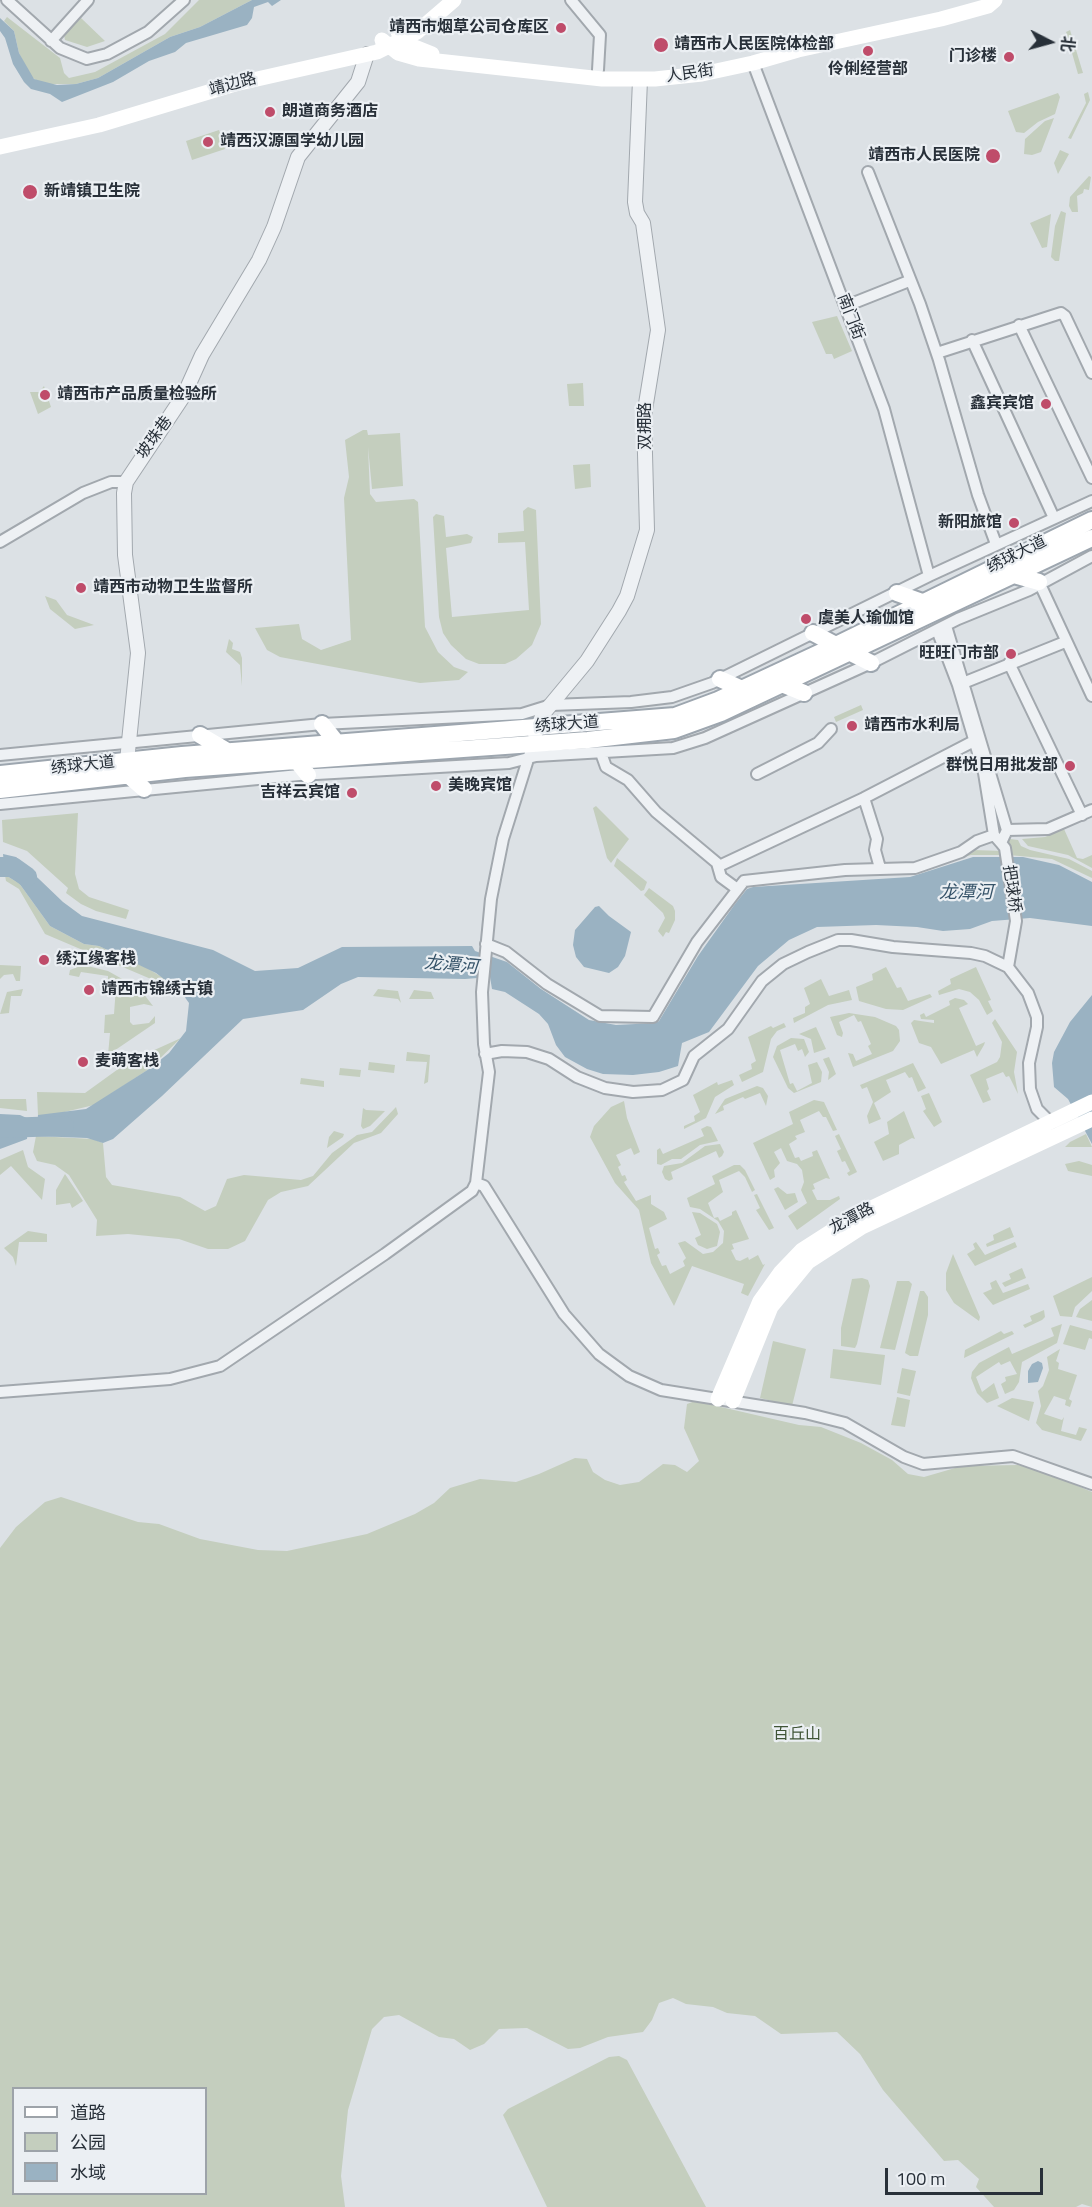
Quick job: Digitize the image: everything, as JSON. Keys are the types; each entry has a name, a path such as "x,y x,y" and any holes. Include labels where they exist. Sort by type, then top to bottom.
{"main road":[{"name":"靖边路","path":"0,147 99,125 235,84 367,54 401,35 445,0"},
{"name":"靖边路","path":"401,35 417,32 454,0"},
{"name":"人民街","path":"401,35 426,53 598,70 655,73 719,64 920,19 990,0"},
{"name":"人民街","path":"386,44 406,56 434,62 568,76 640,80 702,74 753,63 798,50 941,19 988,6 995,0"},
{"name":"靖边路","path":"0,139 98,119 233,77 386,44"},
{"name":"绣球大道","path":"0,774 296,760 439,759 531,751 674,730 721,713 782,684 922,603 1092,520"},
{"name":"绣球大道","path":"0,790 227,751 675,716 1014,575 1092,538"},
{"path":"1014,575 1039,582"},
{"path":"897,593 922,603"},
{"path":"813,633 872,663"},
{"path":"720,679 742,689"},
{"path":"782,684 804,693"},
{"path":"322,724 337,743"},
{"path":"200,735 227,751"},
{"path":"296,760 308,775"},
{"path":"127,768 144,789"},
{"path":"1060,1124 1092,1102"},
{"path":"1060,1124 1092,1119"},
{"name":"龙潭路","path":"725,1400 760,1301 780,1273 802,1250 855,1216 1060,1124"}],"street":[{"path":"7,0 51,41 75,56 87,59 98,57 148,32 184,0"},
{"path":"51,41 88,0"},
{"path":"571,0 600,35 598,70"},
{"name":"坡珠巷","path":"126,482 184,395 202,355 259,260 274,227 298,157 358,82 367,54"},
{"name":"南门街","path":"753,63 884,409 929,576"},
{"name":"双拥路","path":"531,751 537,727 551,705 587,661 619,612 627,596 647,530 644,416 658,345 658,330 643,223 637,213 635,202 640,80"},
{"path":"868,172 937,353 978,495 996,544"},
{"path":"846,306 909,281"},
{"path":"937,353 1057,313 1063,314 1092,373"},
{"path":"1019,325 1092,478"},
{"path":"972,340 1054,518"},
{"path":"0,542 84,493 111,483 126,482 125,555 138,653 127,741 127,768"},
{"path":"0,754 322,724 514,715 551,705 667,699 720,679 929,576 1092,501"},
{"path":"0,1392 183,1378 220,1366 472,1191 476,1183 489,1072 485,1054 483,981 494,878 531,751 601,753 660,751 705,738 872,663 941,628 1029,590 1039,582 1092,556"},
{"path":"1039,582 1092,696"},
{"path":"941,628 963,683 1008,830"},
{"name":"把球桥","path":"941,628 984,773 998,839 1006,858 1016,921 1008,967"},
{"path":"963,683 1065,642"},
{"path":"486,948 506,952 547,984 600,1016 653,1017 689,954 744,880 880,868 915,868 961,852 977,841 998,839 1008,830 1041,830 1087,812 1009,663"},
{"path":"757,774 818,743 831,729"},
{"path":"719,866 864,798 974,741"},
{"path":"601,753 606,767 628,780 656,812 719,866 722,877 736,888"},
{"path":"0,804 308,775 439,759"},
{"path":"864,798 877,839 875,854 880,868"},
{"path":"485,1054 513,1050 527,1052 549,1059 577,1077 605,1088 633,1092 662,1090 683,1080 694,1056 728,1029 762,981 783,964 825,944 838,940 862,940 893,947 971,953 986,956 1008,967 1028,993 1037,1017 1029,1063 1030,1089 1037,1109 1060,1124"},
{"path":"476,1183 484,1186 564,1314 599,1353 620,1371 645,1384 661,1390 805,1413 845,1423 923,1464 1013,1456 1092,1484"}],"green space":[{"path":"199,0 252,0 200,27 170,37 98,78 76,84 50,84 39,82 30,76 19,53 14,31 4,21 7,17 60,58 64,73 69,78 95,72 165,34"},
{"path":"81,18 105,41 87,47 65,40 64,35"},
{"path":"1070,30 1083,73 1078,74 1066,32"},
{"path":"1088,92 1090,100 1071,139 1068,138 1086,103 1084,94"},
{"path":"1058,93 1060,97 1055,114 1038,122 1024,133 1016,132 1008,111"},
{"path":"1054,118 1041,152 1032,155 1024,154 1025,139 1045,121"},
{"path":"219,130 225,149 192,160 186,141"},
{"path":"1060,150 1069,154 1058,174 1054,163"},
{"path":"1089,176 1091,177 1089,190 1084,189 1083,193 1077,196 1078,212 1072,212 1069,206 1070,197"},
{"path":"1061,211 1066,213 1059,261 1055,261 1051,257 1055,226"},
{"path":"1051,214 1047,247 1042,248 1030,223"},
{"path":"837,316 852,351 834,359 832,354 826,354 812,322"},
{"path":"583,383 584,406 569,406 567,384"},
{"path":"44,386 51,407 38,414 30,392 39,392"},
{"path":"367,430 368,435 400,433 403,486 372,489 368,447 370,494 376,502 414,499 418,502 425,627 438,652 454,667 468,672 459,680 420,683 280,657 267,650 255,628 299,624 302,639 321,650 351,640 344,498 349,477 345,440"},
{"path":"590,464 591,487 575,489 573,465"},
{"path":"528,507 536,510 541,624 532,645 516,659 505,664 479,664 466,659 451,645 443,633 439,617 433,517 436,514 444,516 446,537 467,534 473,537 471,543 446,548 452,617 529,610 525,542 498,543 498,533 524,531 523,511"},
{"path":"45,596 56,600 67,615 94,625 75,629 50,609"},
{"path":"229,639 233,643 232,649 240,652 242,658 242,686 240,665 226,652"},
{"path":"861,705 863,710 836,722 834,717"},
{"path":"596,806 629,839 611,863 607,858 593,808"},
{"path":"78,813 75,874 79,889 89,897 129,910 126,919 96,911 81,904 66,893 68,888 27,851 3,842 2,820"},
{"path":"1064,829 1077,858 1083,859 1092,855 1092,868 1068,855 1028,846 1022,839 1045,837"},
{"path":"1018,840 1021,846 1030,850 1069,859 1092,871 1092,878 1052,859 1009,855 1007,841"},
{"path":"972,850 1004,851 1004,855 971,855 909,874 882,875"},
{"path":"617,858 647,882 644,890 641,891 614,866"},
{"path":"5,875 19,883 50,926 84,944 99,946 147,968 165,979 158,982 45,934 19,889 6,881"},
{"path":"649,888 673,906 675,911 675,920 669,933 666,932 663,937 658,931 665,918 663,913 644,895"},
{"path":"0,965 21,966 20,981 16,981 13,974 4,975 0,979"},
{"path":"83,965 108,971 124,980 143,993 153,1006 144,1004 130,1007 130,1022 133,1025 149,1023 155,1016 155,1023 108,1055 110,1033 104,1033 105,1015 114,1014 116,987 108,985 108,976 81,972 79,977 69,975 70,970"},
{"path":"886,967 897,988 901,987 908,1001 930,994 932,997 903,1010 886,1009 859,1001 856,987 873,980 872,974"},
{"path":"976,967 991,1000 988,1001 993,1011 987,1015 979,1000 970,992 959,989 939,995 938,991 951,984 950,979"},
{"path":"821,979 829,996 849,990 852,1000 828,1005 794,1023 793,1018 805,1013 805,1007 810,1004 804,988"},
{"path":"23,989 21,996 11,996 9,1013 0,1014 7,992"},
{"path":"378,989 398,991 401,1003 398,999 373,996"},
{"path":"414,990 431,992 434,999 409,999"},
{"path":"955,998 964,1000 968,1004 959,1008 976,1046 985,1042 977,1057 974,1050 941,1064 931,1047 919,1043 911,1023 914,1020 934,1023 934,1020 921,1019 920,1015 924,1013 926,1017 950,1005 949,1001"},
{"path":"849,1013 875,1017 896,1026 899,1030 900,1041 893,1051 853,1067 848,1053 853,1054 856,1061 872,1054 868,1046 871,1044 861,1021 858,1022 854,1015 839,1022 843,1033 842,1037 837,1035 830,1017"},
{"path":"995,1019 1017,1052 1014,1072 1018,1094 1009,1076 1006,1077 1003,1072 986,1079 989,1089 987,1091 991,1100 983,1103 970,1075 997,1062 1000,1057 1002,1042 992,1023"},
{"path":"784,1023 786,1027 777,1031 771,1039 763,1072 742,1082 739,1075 752,1069 751,1064 756,1061 748,1037 771,1026 773,1028"},
{"path":"816,1027 826,1049 814,1053 811,1039 799,1034"},
{"path":"181,1038 149,1069 94,1105 52,1115 38,1115 37,1092 85,1093 139,1054 150,1052"},
{"path":"791,1038 804,1039 809,1052 805,1057 802,1049 798,1051 795,1044 780,1050 790,1084 793,1083 797,1091 812,1083 808,1065 817,1062 822,1072 821,1082 794,1093 788,1088 773,1057 777,1046"},
{"path":"407,1052 430,1055 428,1082 424,1084 427,1062 406,1061"},
{"path":"829,1057 836,1074 828,1080 829,1072 823,1059"},
{"path":"369,1062 395,1065 394,1073 368,1070"},
{"path":"913,1063 926,1088 918,1092 912,1077 909,1078 905,1072 886,1080 891,1092 874,1103 881,1119 869,1124 867,1116 873,1102 867,1087 862,1089 860,1085"},
{"path":"340,1068 361,1070 360,1077 339,1075"},
{"path":"301,1078 324,1081 324,1087 300,1084"},
{"path":"732,1080 734,1085 715,1097 706,1118 684,1129 684,1126 695,1121 694,1116 700,1112 693,1095 717,1082 718,1085"},
{"path":"757,1086 763,1088 768,1096 766,1106 760,1093 745,1099 743,1097 723,1106 724,1110 715,1114 725,1099"},
{"path":"929,1093 942,1122 934,1127 923,1111 926,1109 921,1096"},
{"path":"0,1099 26,1099 27,1111 0,1108"},
{"path":"814,1100 824,1102 837,1130 833,1131 826,1117 823,1117 819,1111 800,1120 805,1132 795,1136 797,1139 789,1144 795,1158 799,1157 801,1161 813,1156 812,1152 817,1150 830,1179 826,1178 813,1184 815,1189 812,1190 817,1200 830,1200 839,1196 840,1199 797,1230 788,1216 807,1203 801,1190 804,1182 802,1170 797,1164 787,1161 781,1148 774,1152 780,1163 774,1170 775,1177 770,1180 753,1143 793,1124 789,1112"},
{"path":"624,1101 627,1118 640,1152 634,1155 631,1148 616,1155 621,1165 618,1167 622,1176 625,1175 627,1180 624,1182 636,1201 651,1195 651,1204 664,1212 667,1219 649,1228 655,1249 658,1248 660,1253 657,1255 662,1266 666,1265 670,1274 685,1266 683,1261 686,1258 678,1243 685,1241 703,1254 713,1252 723,1243 724,1231 718,1221 700,1209 690,1207 687,1198 715,1184 712,1176 734,1165 740,1165 745,1170 755,1190 752,1192 745,1177 739,1171 719,1180 723,1192 708,1203 714,1218 718,1217 720,1221 732,1215 732,1212 736,1210 749,1239 732,1244 734,1249 731,1250 736,1260 740,1261 748,1257 749,1260 758,1255 763,1265 765,1264 748,1296 741,1293 744,1284 692,1266 674,1306 651,1263 639,1210 615,1183 590,1137 594,1126 611,1107"},
{"path":"396,1107 398,1114 381,1133 354,1143 308,1186 281,1192 268,1200 245,1241 228,1249 208,1249 179,1239 128,1234 96,1236 97,1220 69,1175 55,1165 37,1161 33,1152 36,1136 93,1139 103,1143 106,1177 112,1185 180,1197 205,1211 216,1206 227,1179 244,1175 301,1180 313,1176 332,1153 357,1135 372,1132"},
{"path":"363,1108 385,1111 370,1126 363,1129 361,1126"},
{"path":"904,1111 915,1139 912,1138 899,1145 899,1154 883,1161 874,1142 889,1134 887,1122"},
{"path":"711,1127 718,1141 700,1145 681,1159 672,1159 661,1165 657,1164 657,1150 660,1148 663,1154 704,1136 701,1129"},
{"path":"334,1131 344,1134 343,1137 327,1148 329,1137"},
{"path":"839,1134 857,1172 849,1176 847,1173 850,1171 845,1161 842,1162 837,1151 841,1149 835,1136"},
{"path":"1086,1134 1092,1147 1065,1147 1070,1142"},
{"path":"720,1144 724,1152 719,1158 716,1151 671,1172 673,1179 669,1181 665,1179 662,1172 664,1166 682,1163 705,1146"},
{"path":"23,1150 28,1167 45,1179 42,1200 11,1166 0,1175 0,1160"},
{"path":"1079,1161 1092,1165 1092,1176 1068,1171 1065,1164"},
{"path":"65,1174 83,1201 72,1208 70,1203 56,1205 56,1190"},
{"path":"778,1187 787,1194 795,1193 798,1202 785,1210 774,1189"},
{"path":"757,1194 774,1228 769,1230 756,1210 760,1208 754,1195"},
{"path":"692,1212 700,1213 717,1224 720,1232 717,1246 707,1249 698,1245 695,1238 701,1235"},
{"path":"1010,1227 1014,1237 987,1247 986,1244 994,1240 993,1235"},
{"path":"28,1231 47,1234 47,1242 19,1242 16,1266 13,1257 4,1248"},
{"path":"976,1242 985,1255 1015,1242 1017,1247 975,1266 967,1254 975,1249 973,1244"},
{"path":"953,1254 980,1317 979,1321 954,1303 946,1290 946,1273"},
{"path":"1022,1268 1026,1278 1005,1287 1002,1283 1011,1279 1009,1274"},
{"path":"1092,1277 1092,1291 1075,1307 1072,1317 1060,1316 1053,1296"},
{"path":"852,1279 868,1280 870,1286 857,1344 855,1348 841,1346 841,1328"},
{"path":"996,1280 1003,1293 1028,1284 1030,1289 993,1305 983,1293 992,1289 990,1283"},
{"path":"897,1281 909,1281 912,1284 895,1350 880,1348"},
{"path":"920,1291 924,1291 928,1297 928,1315 918,1356 910,1356 905,1353"},
{"path":"1092,1300 1092,1321 1076,1317 1080,1309"},
{"path":"1044,1310 1045,1317 1042,1320 1025,1328 1023,1325 1032,1321 1030,1316"},
{"path":"1062,1324 1057,1343 1022,1362 1019,1382 1014,1390 1005,1394 1001,1384 1006,1381 1005,1377 1017,1374 1010,1361 1001,1365 999,1362 976,1377 982,1392 994,1383 999,1398 987,1403 977,1393 971,1378 972,1372 979,1363 1009,1347 1012,1354 1054,1336 1051,1328"},
{"path":"1070,1325 1092,1331 1092,1339 1089,1338 1085,1350 1063,1344"},
{"path":"1001,1331 1004,1334 1012,1331 1014,1334 964,1358 965,1350"},
{"path":"773,1341 806,1349 792,1406 760,1398"},
{"path":"833,1349 885,1355 881,1385 830,1378"},
{"path":"1060,1349 1056,1361 1059,1363 1058,1369 1077,1375 1069,1399 1072,1401 1070,1407 1065,1405 1066,1400 1054,1396 1044,1414 1062,1420 1064,1417 1061,1431 1076,1435 1079,1427 1087,1429 1081,1441 1042,1430 1036,1423 1041,1406 1038,1391 1043,1386 1049,1370 1047,1357"},
{"path":"902,1368 916,1371 910,1396 897,1393"},
{"path":"897,1397 910,1400 905,1427 891,1425"},
{"path":"1012,1398 1034,1402 1029,1421 997,1406"},
{"name":"百丘山","path":"695,1401 799,1425 821,1427 861,1443 892,1460 908,1474 924,1477 962,1466 1018,1465 1043,1471 1092,1492 1092,2207 1082,2204 1076,2207 994,2207 976,2187 979,2179 958,2160 944,2161 883,2090 860,2054 837,2032 781,2034 755,2016 727,2013 713,2007 686,2004 673,1998 659,2003 652,2020 643,2032 608,2037 580,2048 568,2049 527,2028 499,2029 484,2044 470,2050 454,2039 439,2037 399,2015 384,2017 372,2029 348,2110 341,2176 345,2207 0,2207 0,1548 16,1527 45,1502 61,1497 138,1522 159,1524 200,1539 258,1550 287,1551 367,1534 415,1514 434,1503 450,1488 480,1479 516,1482 575,1458 587,1459 593,1472 605,1480 620,1485 639,1482 663,1464 675,1465 687,1472 699,1461 684,1428 687,1404"},
{"path":"619,2056 627,2060 706,2207 547,2207 503,2115 508,2109 609,2057"}],"water":[{"path":"252,0 281,0 272,6 268,2 254,7 252,18 247,25 186,43 175,52 149,61 113,82 62,102 50,94 31,89 24,82 13,64 5,38 0,31 0,18 14,31 19,53 34,79 57,85 76,84 98,78 170,37 200,27"},
{"name":"龙潭河","path":"3,854 16,857 63,902 82,916 213,950 255,971 298,968 342,947 472,946 475,951 507,962 541,989 589,1020 616,1025 659,1021 698,956 735,904 747,889 753,887 910,877 973,857 1023,857 1059,865 1092,882 1092,926 1030,918 992,921 970,929 943,931 876,925 817,927 789,940 758,966 709,1032 682,1043 678,1066 659,1072 633,1075 603,1074 587,1069 565,1057 556,1045 548,1024 539,1014 505,992 492,989 490,977 465,979 358,977 341,984 303,1010 243,1019 162,1096 113,1139 103,1143 87,1138 36,1136 38,1115 86,1109 149,1069 169,1053 186,1031 189,1003 181,992 156,973 99,946 84,944 50,926 19,883 5,875"},
{"path":"599,906 631,932 625,956 618,967 609,973 584,967 576,957 573,945 575,930 595,907"},
{"path":"1092,995 1092,1144 1068,1099 1054,1087 1052,1063 1054,1052 1070,1022"},
{"path":"0,1114 20,1115 29,1119 27,1139 0,1149"},
{"path":"1038,1361 1042,1363 1043,1368 1038,1382 1028,1383 1028,1371 1032,1364"}],"waterway":[{"name":"龙潭河","path":"0,867 13,867 27,877"},
{"name":"龙潭河","path":"0,1128 64,1126"}],"place":[{"name":"靖西市烟草公司仓库区","path":"561,28"},
{"name":"靖西市人民医院体检部","path":"661,45"},
{"name":"伶俐经营部","path":"868,51"},
{"name":"门诊楼","path":"1009,57"},
{"name":"朗道商务酒店","path":"270,112"},
{"name":"靖西汉源国学幼儿园","path":"208,142"},
{"name":"靖西市人民医院","path":"993,156"},
{"name":"新靖镇卫生院","path":"30,192"},
{"name":"靖西市产品质量检验所","path":"45,395"},
{"name":"鑫宾宾馆","path":"1046,404"},
{"name":"新阳旅馆","path":"1014,523"},
{"name":"靖西市动物卫生监督所","path":"81,588"},
{"name":"虞美人瑜伽馆","path":"806,619"},
{"name":"旺旺门市部","path":"1011,654"},
{"name":"靖西市水利局","path":"852,726"},
{"name":"群悦日用批发部","path":"1070,766"},
{"name":"美晚宾馆","path":"436,786"},
{"name":"吉祥云宾馆","path":"352,793"},
{"name":"绣江缘客栈","path":"44,960"},
{"name":"靖西市锦绣古镇","path":"89,990"},
{"name":"麦萌客栈","path":"83,1062"}]}
